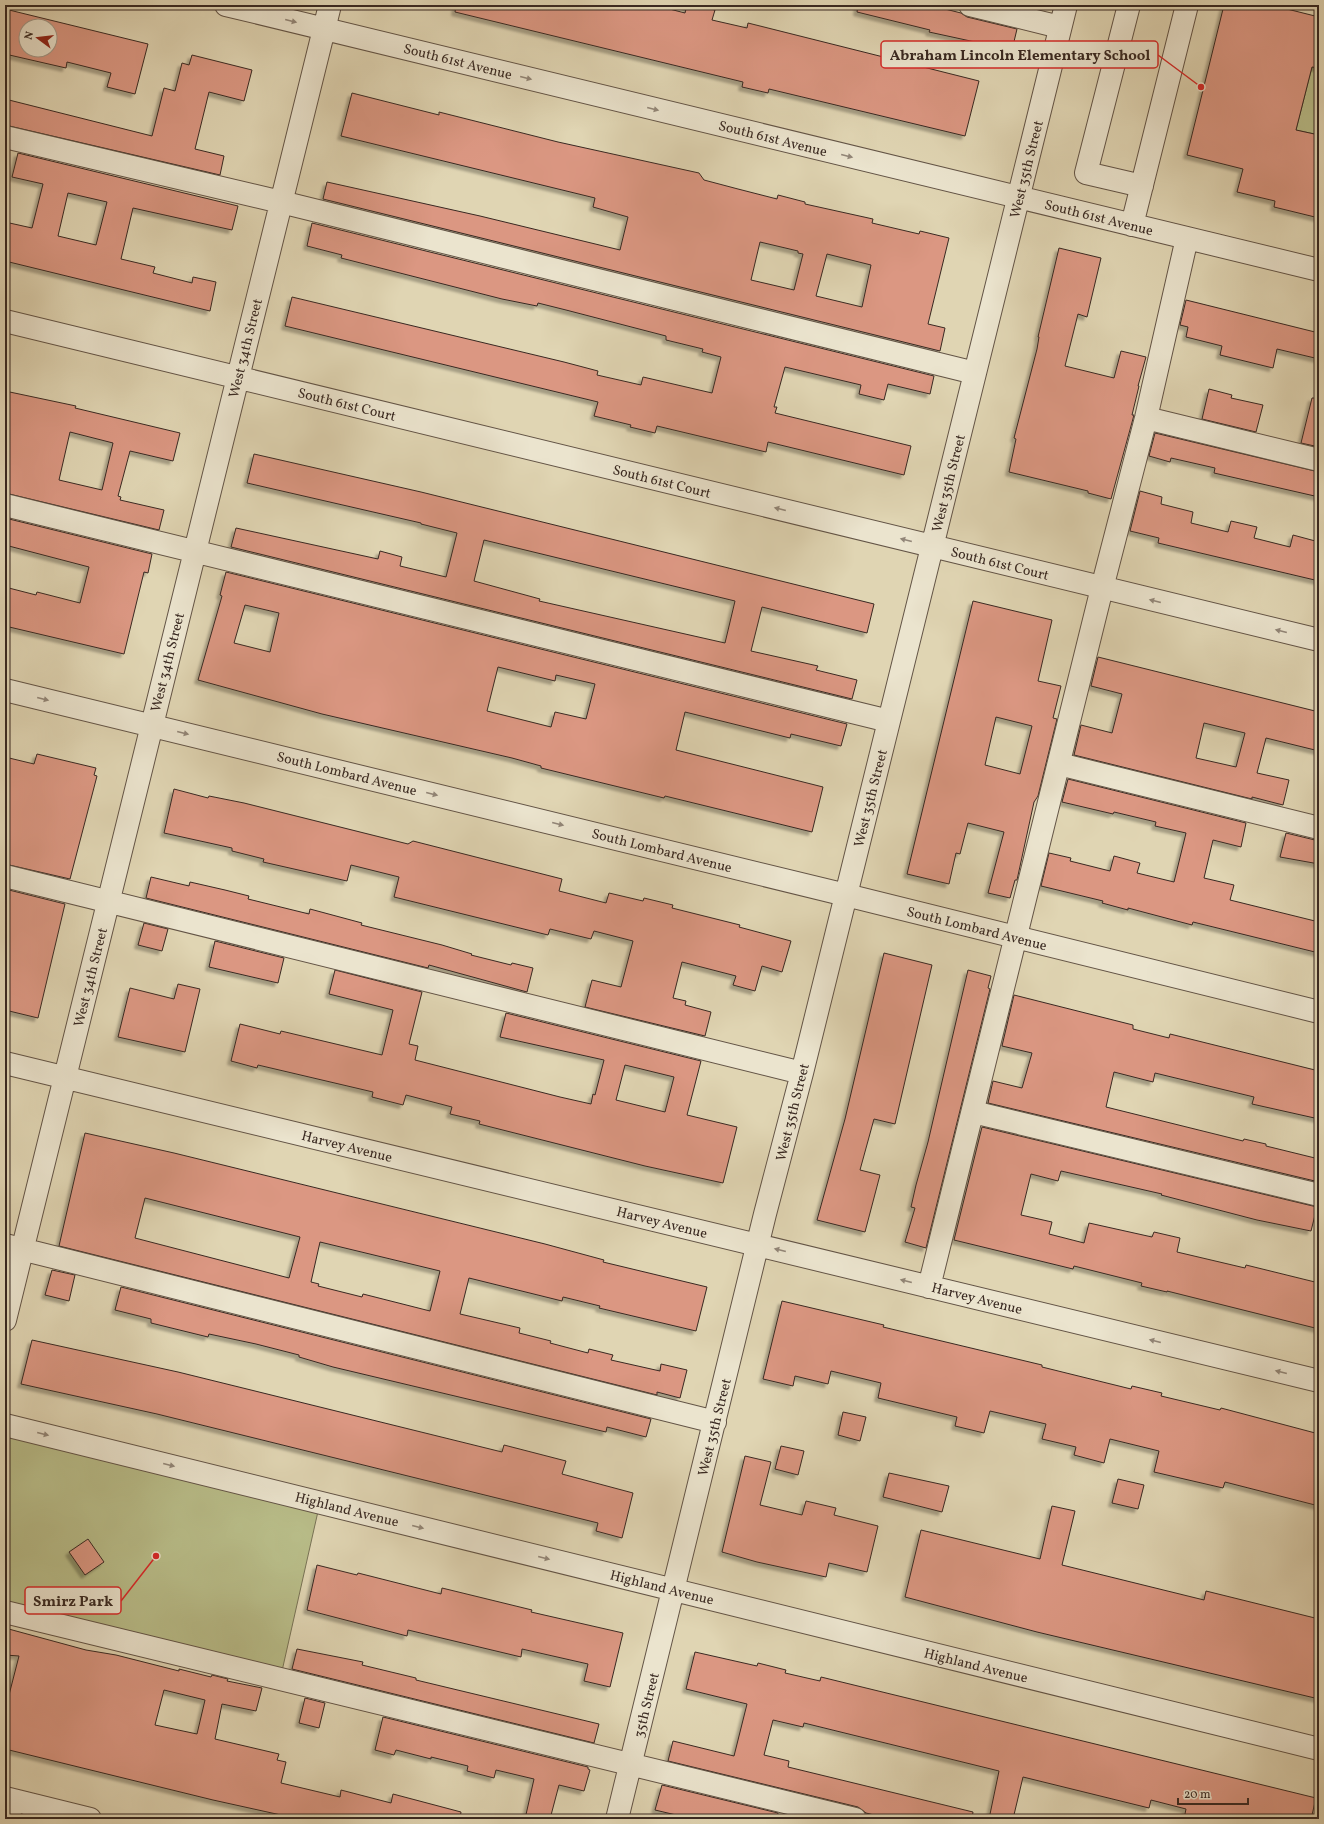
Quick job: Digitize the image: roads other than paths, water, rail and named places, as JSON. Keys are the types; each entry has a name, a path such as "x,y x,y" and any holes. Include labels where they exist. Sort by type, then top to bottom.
{"street":[{"name":"South 61st Avenue","path":"226,5 1319,270"},
{"name":"West 34th Street","path":"5,1320 14,1247 65,1078 330,5"},
{"path":"970,5 1060,27"},
{"name":"West 35th Street","path":"674,1590 758,1245 802,1073 1066,5"},
{"path":"1129,5 1086,173 1142,186"},
{"path":"1132,225 1187,5"},
{"path":"5,137 281,202 975,373"},
{"path":"929,1287 1017,938 1102,588 1146,418 1187,238"},
{"name":"South 61st Court","path":"5,321 1319,640"},
{"path":"1146,418 1319,460"},
{"path":"5,504 889,721"},
{"name":"South Lombard Avenue","path":"5,690 1319,1012"},
{"path":"1059,764 1319,828"},
{"path":"5,876 802,1073"},
{"name":"Harvey Avenue","path":"5,1063 1319,1381"},
{"path":"973,1112 1319,1195"},
{"path":"14,1247 716,1422"},
{"name":"Highland Avenue","path":"5,1425 1319,1749"},
{"name":"35th Street","path":"618,1819 674,1590"},
{"path":"5,1612 855,1819"},
{"path":"8,1806 90,1819"}],"place":[{"name":"Abraham Lincoln Elementary School","path":"1201,87"},
{"name":"Smirz Park","path":"156,1556"}]}
